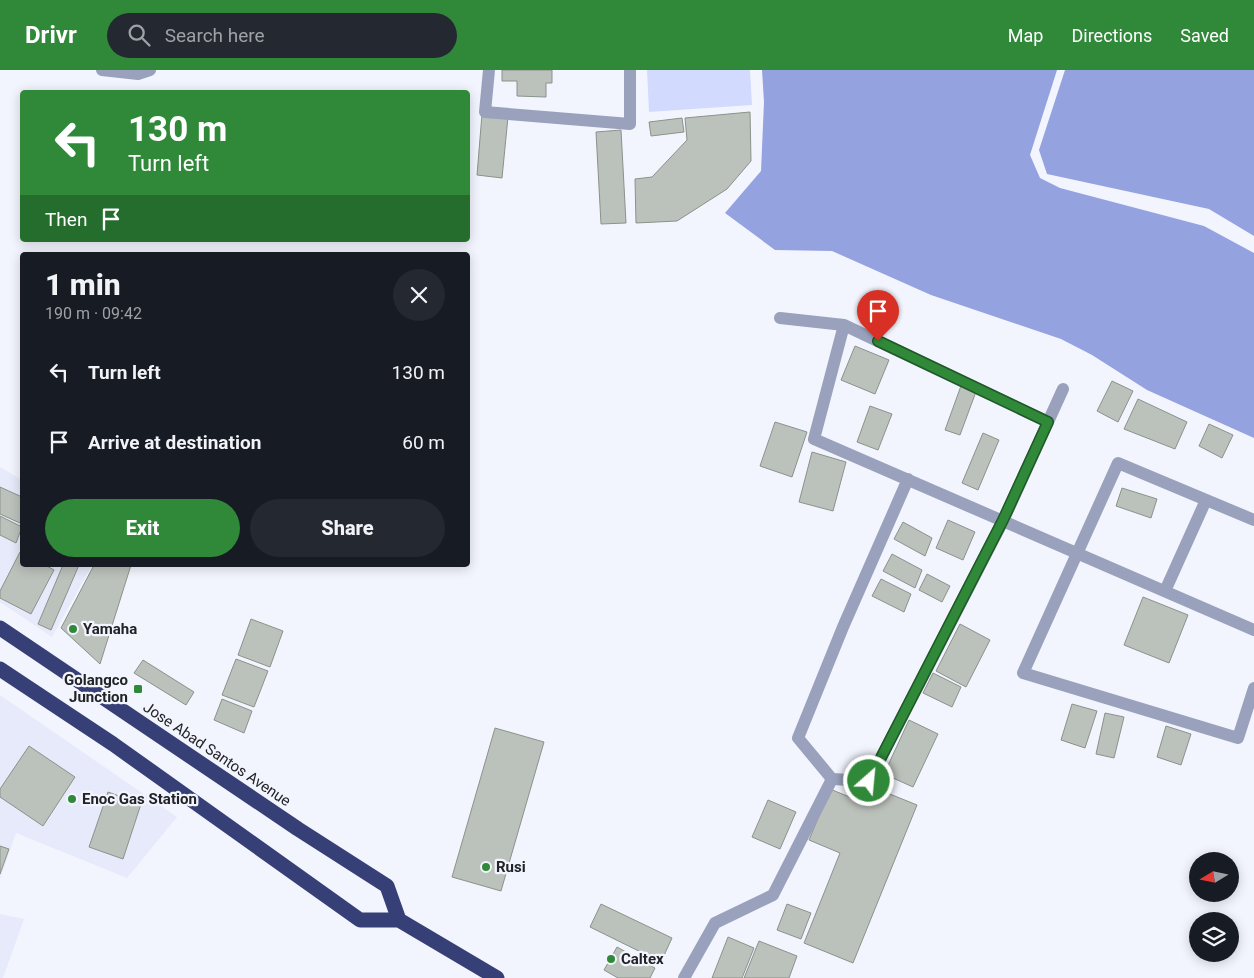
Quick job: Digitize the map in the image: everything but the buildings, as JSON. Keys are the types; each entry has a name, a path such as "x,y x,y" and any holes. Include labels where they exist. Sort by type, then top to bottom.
{"highway":[{"name":"Jose Abad Santos Avenue","path":"0,628 298,829 387,886 399,920"},
{"path":"0,669 113,744 360,920 399,920 496,978"}],"street":[{"path":"102,70 138,74 150,70"},
{"path":"489,70 485,112 630,124 630,70"},
{"path":"780,318 844,325 1048,422"},
{"path":"844,325 814,439 1254,630"},
{"path":"908,479 843,627 798,738 832,779 869,781 1003,520 1063,390"},
{"path":"1254,520 1118,463 1023,673 1238,738 1254,688"},
{"path":"1165,591 1206,500"},
{"path":"684,978 716,923 773,895 832,779"}],"shaded area":[{"path":"647,70 750,70 752,105 649,112"},
{"path":"0,467 20,479 20,567 91,567 52,637 0,602"},
{"path":"0,695 177,817 127,878 16,833 0,879"},
{"path":"0,914 24,919 3,978 0,978"}],"water":[{"path":"762,70 1057,70 1030,155 1040,178 1060,188 1204,226 1254,253 1254,438 1147,390 1092,355 1061,339 931,295 832,251 775,250 725,213 761,171 764,102"},
{"path":"1065,70 1254,70 1254,236 1209,209 1047,174 1039,150"}],"place":[{"name":"Yamaha","path":"73,629"},
{"name":"Golangco Junction","path":"138,689"},
{"name":"Enoc Gas Station","path":"72,799"},
{"name":"Rusi","path":"486,867"},
{"name":"Caltex","path":"611,959"}],"route":[{"path":"869,781 1003,520 1048,422 878,341"}]}
